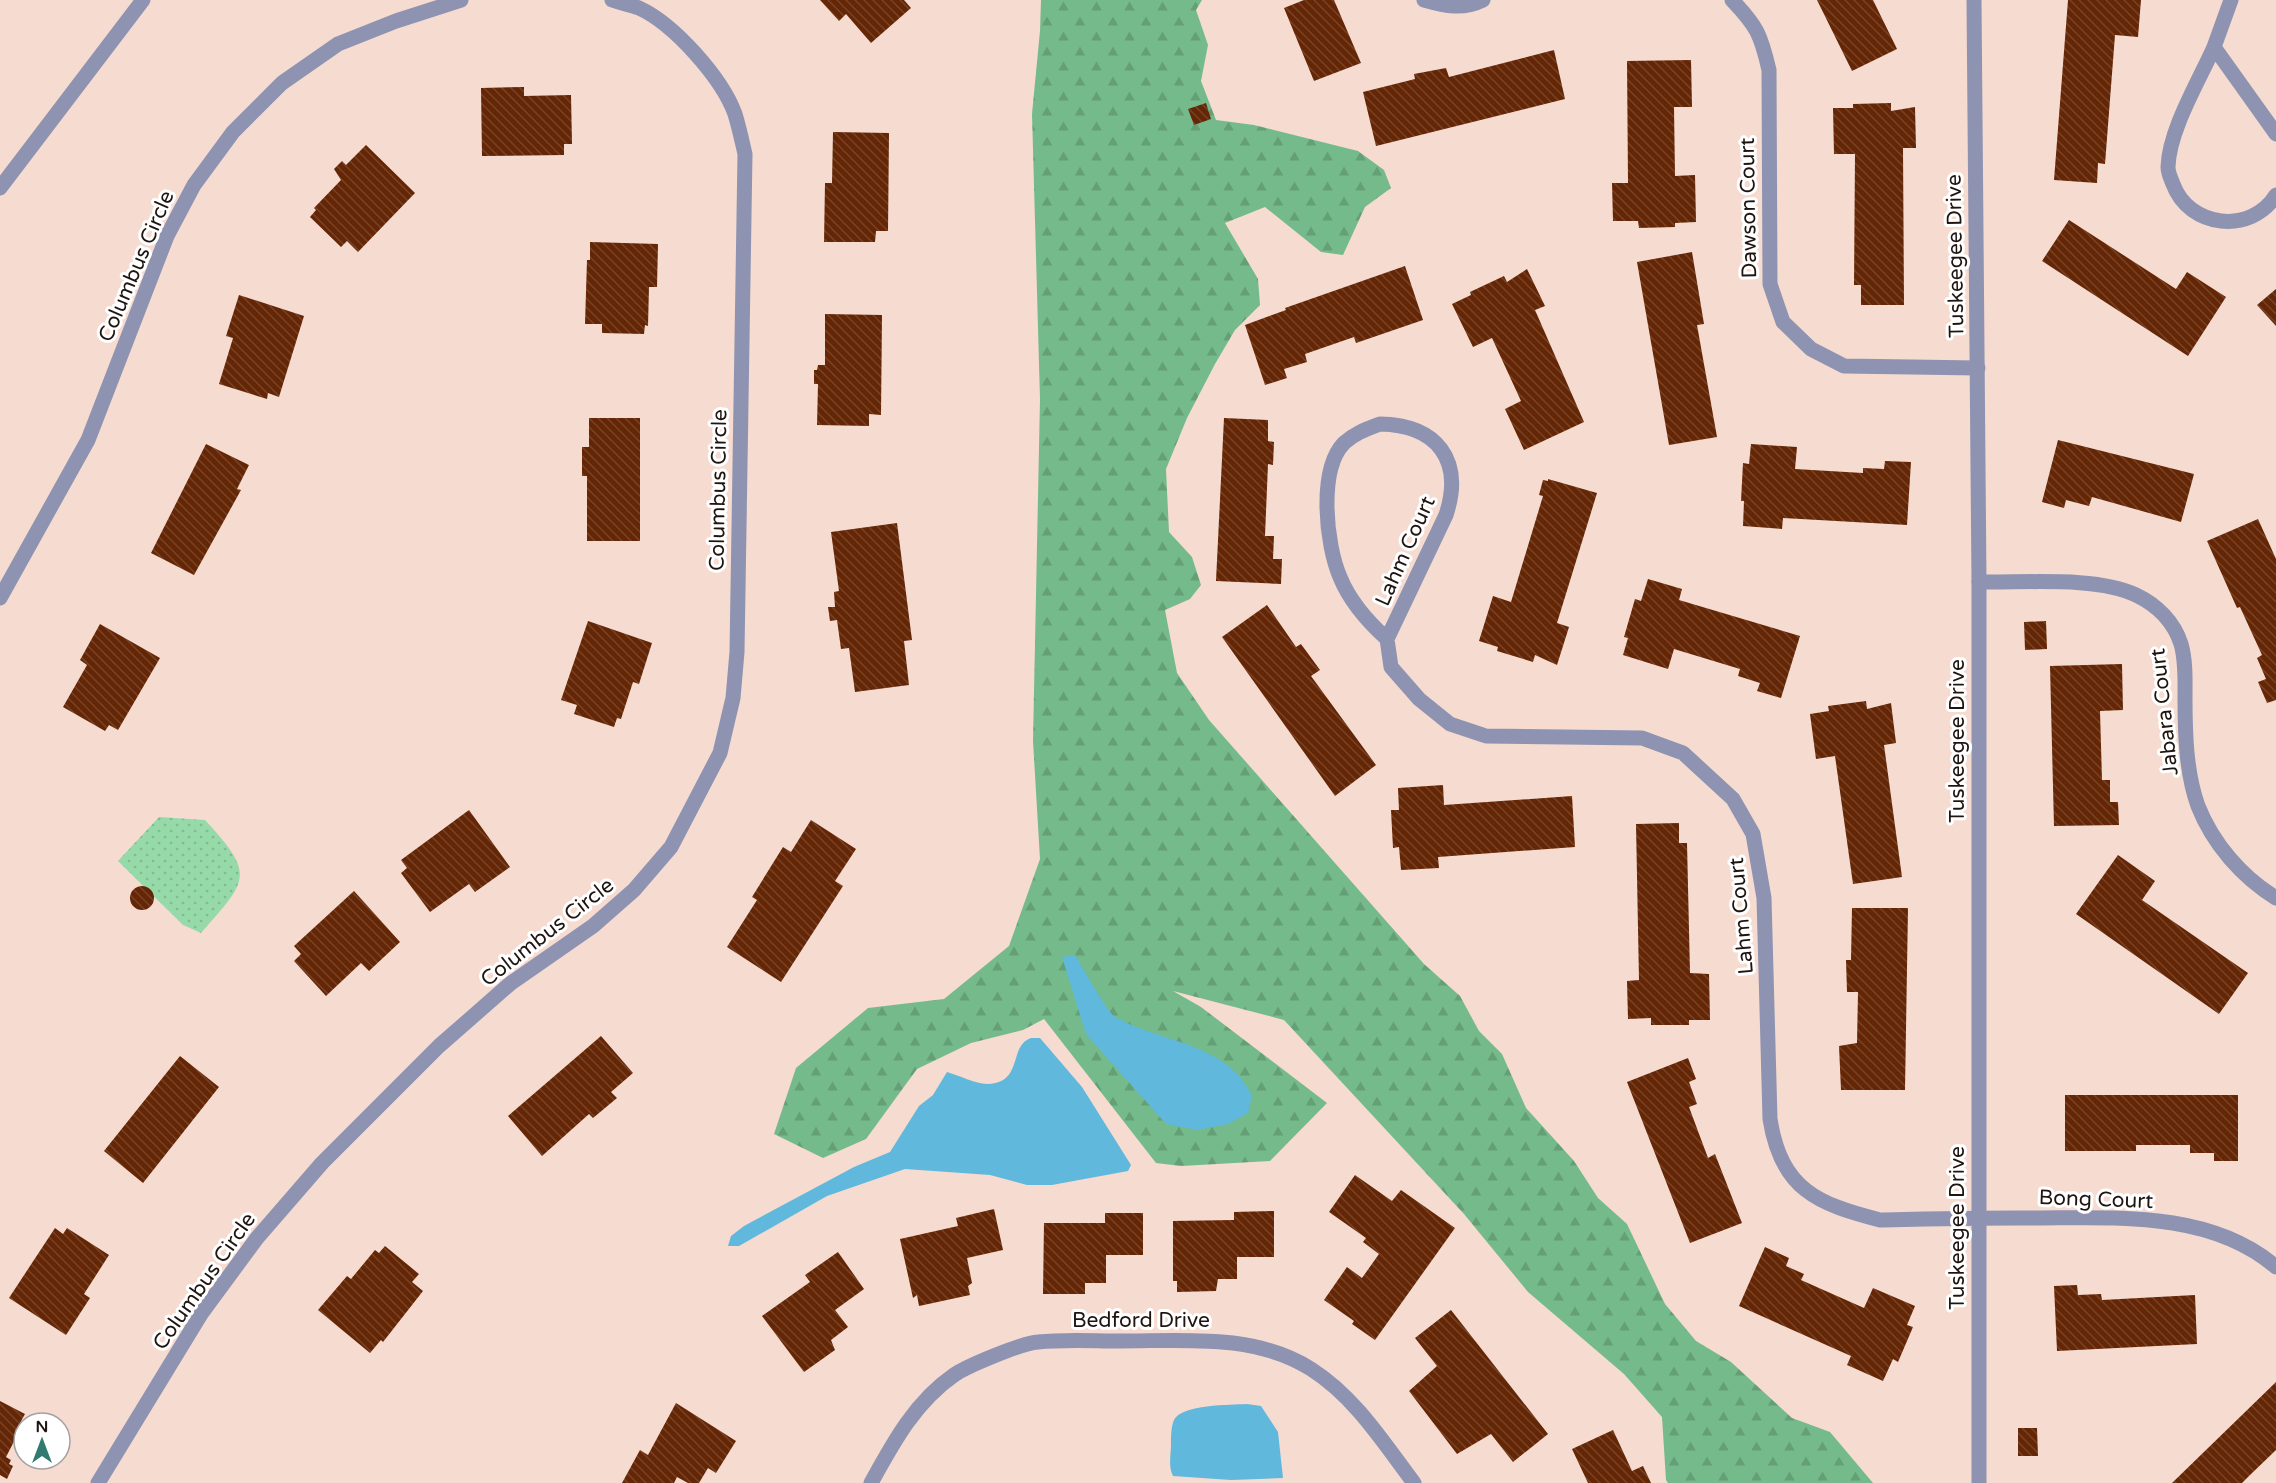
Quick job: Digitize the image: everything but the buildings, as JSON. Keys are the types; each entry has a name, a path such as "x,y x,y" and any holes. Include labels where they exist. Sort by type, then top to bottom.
{"street":[{"path":"0,188 143,0"},
{"name":"Columbus Circle","path":"0,598 88,440 167,236 194,184 233,132 282,83 338,44 406,17 461,0"},
{"name":"Columbus Circle","path":"98,1483 201,1314 257,1238 322,1163 439,1046 511,983 593,926 634,890 671,847 720,753 733,698 736,652 745,154 734,112 715,79 690,49 668,28 640,9 612,0"},
{"path":"1424,0 1448,7 1474,5 1483,0"},
{"name":"Dawson Court","path":"1732,0 1750,19 1761,37 1768,70 1770,284 1784,322 1811,350 1844,366 1978,368"},
{"name":"Tuskeegee Drive","path":"1974,0 1979,582 1977,1218 1979,1483"},
{"path":"2231,0 2214,47 2171,143 2168,169 2178,198 2206,220 2233,221 2261,212 2276,195"},
{"path":"2214,47 2276,134"},
{"name":"Lahm Court","path":"1387,639 1364,618 1343,584 1332,548 1328,518 1328,477 1333,460 1342,445 1357,433 1380,424 1403,424 1431,438 1450,465 1453,479 1452,497 1446,515 1387,639 1390,667 1419,699 1450,724 1486,736 1642,738 1683,753 1712,777 1733,799 1753,834 1760,864 1764,898 1770,1119 1774,1146 1786,1172 1811,1195 1842,1210 1880,1220 1977,1218"},
{"name":"Jabara Court","path":"1979,582 2111,586 2136,594 2156,606 2170,623 2181,644 2185,666 2187,751 2198,806 2220,846 2236,866 2262,890 2276,898"},
{"name":"Bong Court","path":"1977,1218 2145,1218 2196,1228 2231,1241 2264,1257 2276,1268"},
{"name":"Bedford Drive","path":"871,1483 899,1433 921,1404 954,1375 990,1359 1036,1342 1191,1341 1226,1341 1269,1350 1309,1367 1333,1384 1353,1403 1414,1483"}],"green space":[{"path":"1041,0 1202,0 1196,10 1208,45 1201,81 1216,120 1254,125 1358,151 1384,170 1391,188 1365,207 1343,255 1321,252 1265,207 1225,223 1258,279 1260,305 1235,330 1215,364 1187,418 1166,469 1169,532 1192,557 1201,585 1190,599 1165,610 1177,673 1209,720 1424,964 1460,996 1479,1031 1502,1054 1526,1108 1574,1161 1598,1198 1627,1224 1665,1304 1696,1341 1731,1362 1792,1418 1830,1432 1873,1483 1668,1483 1662,1417 1624,1374 1528,1292 1464,1214 1284,1020 1173,991 1201,1007 1327,1103 1270,1161 1181,1166 1156,1163 1044,1019 1023,1030 971,1043 917,1069 866,1139 823,1158 774,1134 796,1068 868,1008 944,999 1009,946 1040,859 1033,741 1040,399 1032,114"},
{"path":"159,817 205,820 221,838 239,866 240,877 229,901 201,933 183,925 118,861"}],"water":[{"path":"1075,955 1115,1017 1133,1026 1191,1046 1226,1064 1240,1077 1252,1095 1248,1113 1228,1124 1197,1130 1166,1124 1086,1034 1062,957"},
{"path":"1031,1038 1040,1038 1082,1087 1131,1165 1128,1171 1052,1185 1027,1185 990,1175 905,1169 827,1196 739,1246 728,1246 731,1236 744,1226 854,1167 890,1152 919,1106 933,1095 947,1072 983,1084 999,1082 1011,1071 1024,1042"},
{"path":"1247,1404 1261,1406 1278,1432 1283,1478 1231,1480 1173,1476 1170,1464 1171,1432 1174,1420 1179,1415 1207,1406"}]}
